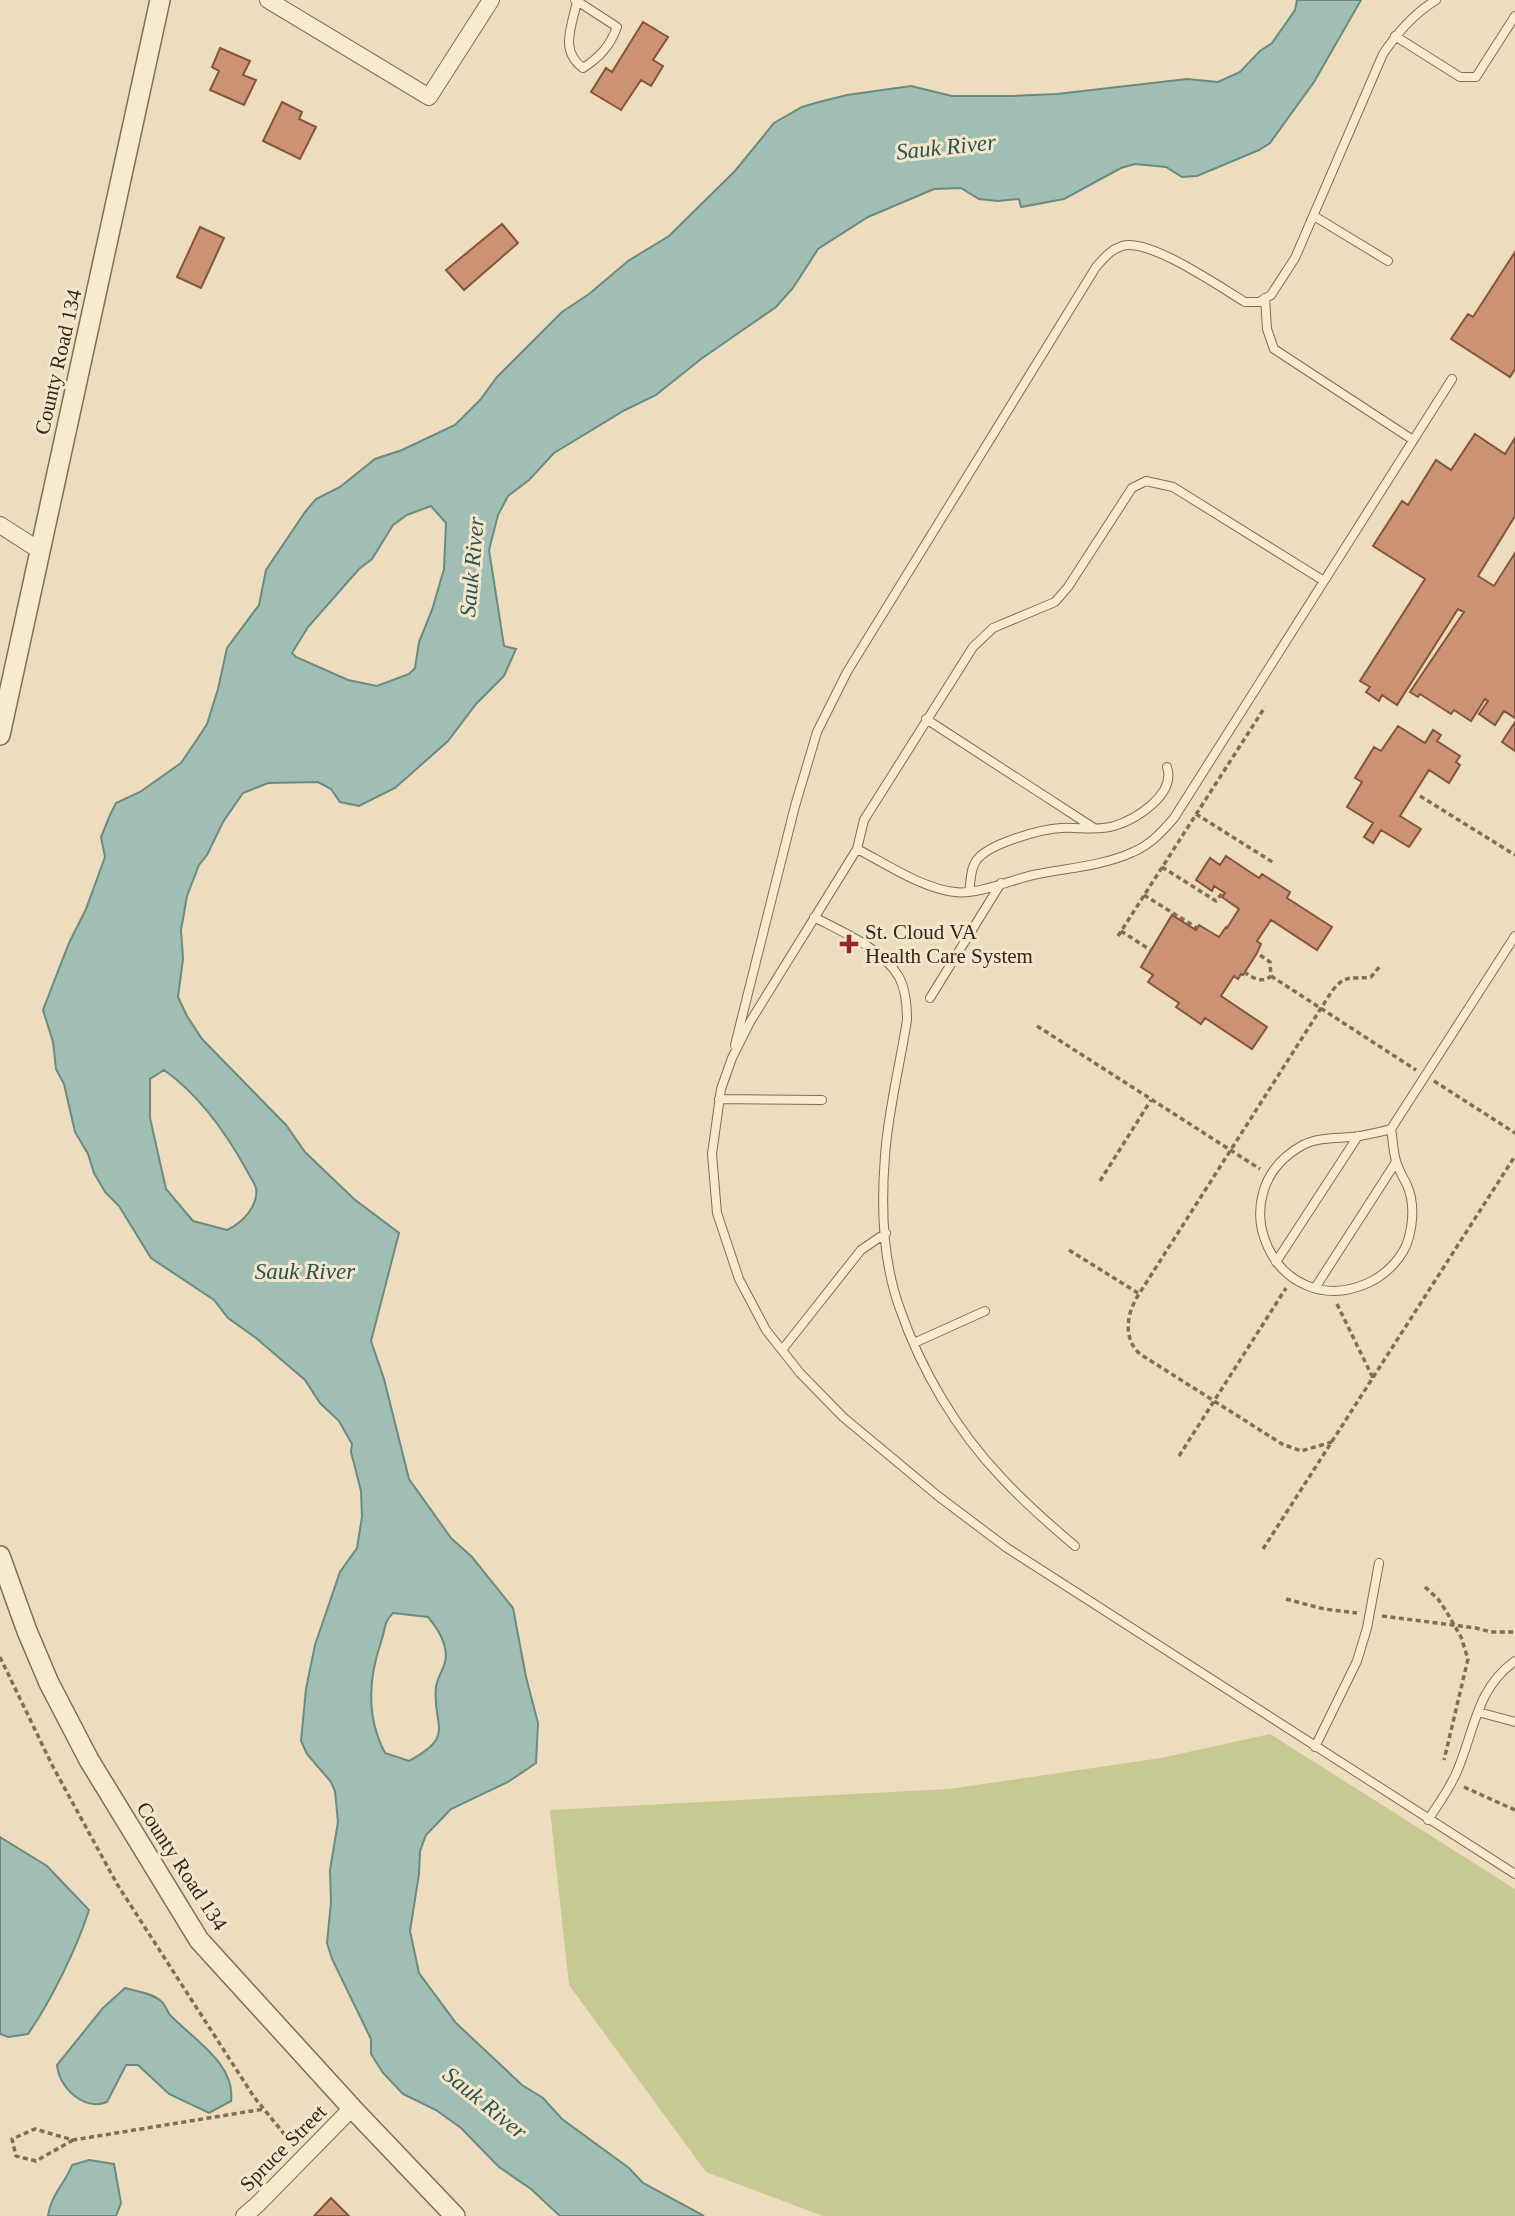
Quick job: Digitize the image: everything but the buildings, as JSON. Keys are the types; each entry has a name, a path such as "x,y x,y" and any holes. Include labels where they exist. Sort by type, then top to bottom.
{"street":[{"name":"County Road 134","path":"0,735 160,0"},
{"path":"268,0 429,97 491,0"},
{"path":"0,524 39,550"},
{"name":"County Road 134","path":"0,1556 49,1683 89,1760 199,1940 455,2216"},
{"name":"Spruce Street","path":"244,2216 352,2108"}],"lane":[{"path":"1436,0 1411,19 1395,36 1375,70 1314,216 1282,280 1271,295 1259,302 1245,302 1157,250 1138,245 1124,245 1108,253 1097,267 847,672 817,732 795,806 732,1058 719,1099 712,1154 717,1213 726,1247 739,1279 756,1313 782,1350 800,1373 843,1417 1007,1548 1515,1874"},
{"path":"576,1 617,27 611,42 597,59 583,68 572,60 569,50 576,1"},
{"path":"1395,36 1460,77 1469,79 1476,77 1515,16"},
{"path":"1314,216 1388,261"},
{"path":"1265,298 1267,329 1274,349 1281,356 1413,440"},
{"path":"856,849 940,889 969,892 1107,861 1133,853 1155,840 1174,818 1452,379"},
{"path":"732,1058 750,1022 856,849 863,820 973,647 993,628 1055,602 1068,587 1132,488 1146,481 1173,487 1324,581"},
{"path":"926,719 1094,829"},
{"path":"969,892 972,869 981,854 995,846 1050,829 1094,829 1117,825 1154,802 1168,783 1170,775 1167,767"},
{"path":"930,998 1001,883"},
{"path":"814,917 857,940 883,958 898,976 906,998 907,1020 884,1157 887,1252 899,1307 947,1407 971,1441 999,1475 1075,1546"},
{"path":"1391,1129 1304,1144 1283,1158 1268,1178 1260,1202 1260,1228 1268,1251 1283,1271 1305,1285 1329,1292 1354,1289 1378,1279 1396,1262 1409,1239 1413,1214 1408,1189 1396,1162 1391,1129 1515,936"},
{"path":"719,1099 822,1100"},
{"path":"1276,1262 1358,1136"},
{"path":"1315,1288 1396,1162"},
{"path":"782,1350 861,1250 886,1233"},
{"path":"914,1343 985,1311"},
{"path":"1315,1747 1357,1661 1379,1563"},
{"path":"1428,1820 1452,1781 1485,1693 1500,1672 1515,1661"},
{"path":"1478,1712 1515,1722"}],"path":[{"path":"1118,936 1265,707"},
{"path":"1420,796 1515,855"},
{"path":"1196,814 1274,863"},
{"path":"1162,867 1216,901 1223,892"},
{"path":"1144,895 1197,928"},
{"path":"1121,931 1152,951"},
{"path":"1258,953 1270,961 1271,976"},
{"path":"1332,1442 1311,1450 1292,1449 1214,1402 1134,1349 1130,1339 1129,1315 1139,1294 1339,982 1346,978 1371,977 1380,966"},
{"path":"1244,972 1258,980 1271,976"},
{"path":"1271,976 1515,1133"},
{"path":"1037,1027 1260,1169"},
{"path":"1100,1181 1151,1100"},
{"path":"1263,1549 1515,1156"},
{"path":"1069,1250 1139,1294"},
{"path":"1179,1457 1286,1288"},
{"path":"1337,1304 1373,1378"},
{"path":"1425,1587 1438,1599 1455,1627 1468,1659 1444,1760"},
{"path":"1286,1599 1324,1609 1491,1632 1515,1632"},
{"path":"0,1657 51,1765 117,1884 264,2109 304,2157"},
{"path":"1452,1781 1515,1811"},
{"path":"73,2140 34,2129 12,2139 16,2156 36,2161 73,2140 264,2109"}],"green space":[{"path":"1270,1734 1515,1889 1515,2216 823,2216 706,2172 569,1985 550,1810 949,1789 1161,1758"}],"water":[{"name":"Sauk River","path":"1297,0 1361,0 1314,82 1270,143 1259,150 1197,176 1182,177 1166,167 1135,164 1121,168 1064,199 1021,207 1019,199 979,199 961,188 934,189 868,217 818,249 793,288 776,307 701,359 656,395 625,410 554,453 529,480 508,496 498,515 489,550 504,646 516,649 504,676 476,704 448,741 395,788 359,806 340,802 331,789 318,782 268,783 243,793 199,865 187,896 181,930 183,959 178,997 187,1016 202,1039 286,1125 305,1152 354,1199 399,1233 371,1341 384,1379 409,1479 451,1538 472,1557 513,1608 538,1723 536,1763 508,1782 451,1809 426,1835 420,1851 410,1931 419,1973 456,2023 522,2085 543,2098 562,2119 629,2168 643,2183 704,2216 560,2216 531,2189 499,2167 461,2128 436,2110 403,2094 383,2073 371,2054 371,2039 332,1959 327,1943 331,1902 330,1870 338,1822 335,1791 331,1782 307,1754 301,1741 306,1689 315,1645 340,1572 357,1548 362,1517 361,1491 351,1452 352,1444 339,1421 320,1403 305,1380 228,1318 214,1300 151,1258 119,1206 105,1192 75,1132 64,1084 56,1069 53,1042 43,1010 105,857 101,837 116,803 140,792 181,763 198,738 207,724 227,648 259,605 266,570 305,512 316,499 340,487 375,459 402,450 455,425 480,400 497,377 562,312 589,294 628,261 669,236 735,171 774,123 802,107 819,102 911,86 952,96 1013,96 1057,94 1187,79 1218,82 1240,72 1260,51 1272,43 1295,10","holes":["431,506 446,523 444,569 419,642 415,668 409,674 377,686 348,680 296,657 292,653 308,627 359,569 372,559 393,525 407,515","164,1070 200,1102 220,1128 254,1183 256,1195 252,1207 244,1218 227,1230 193,1221 166,1189 150,1118 150,1079","393,1613 428,1617 439,1632 445,1649 445,1662 436,1687 438,1737 424,1752 409,1761 385,1753 372,1712 373,1670 388,1619"]},
{"path":"0,1837 47,1866 89,1910 70,1957 37,2021 28,2034 8,2037 0,2034"},
{"path":"125,1988 149,1994 161,2001 170,2015 211,2053 227,2075 231,2101 209,2113 169,2094 138,2065 126,2065 107,2102 90,2103 74,2096 62,2082 57,2065 103,2008"},
{"path":"89,2160 114,2164 121,2203 116,2216 48,2216 52,2201 72,2165"}],"place":[{"name":"St. Cloud VA Health Care System","path":"849,944"}]}
